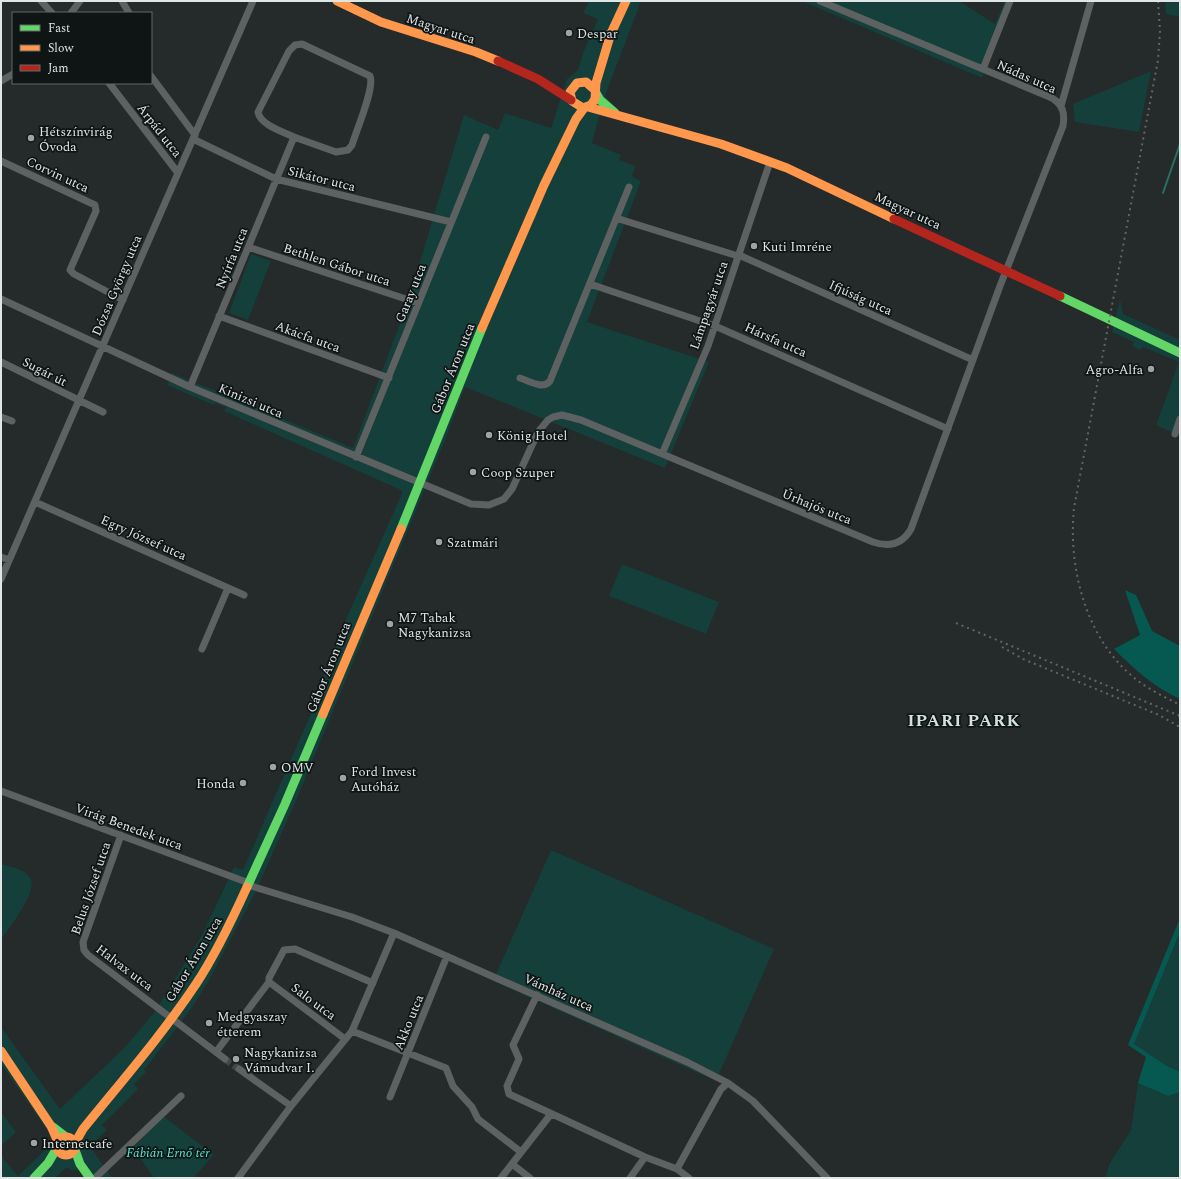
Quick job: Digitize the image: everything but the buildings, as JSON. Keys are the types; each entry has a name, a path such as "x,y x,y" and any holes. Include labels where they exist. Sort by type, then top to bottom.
{"main road":[{"name":"Magyar utca","path":"337,1 363,15 416,34 467,49 538,79 563,86 574,85"},
{"path":"612,33 595,91 594,101 586,107 577,107 571,101 570,92 574,85 583,82 591,73 612,33 626,1"},
{"name":"Magyar utca","path":"538,79 571,101"},
{"path":"583,82 588,83 595,91"},
{"name":"Magyar utca","path":"595,91 600,100 616,114"},
{"name":"Gábor Áron utca","path":"544,185 569,116 571,101"},
{"name":"Magyar utca","path":"586,107 721,144 770,162 1180,353"},
{"name":"Gábor Áron utca","path":"34,1178 83,1129 173,1018 197,983 224,937 285,804 419,484 484,323 544,185 576,119 586,107"},
{"path":"1,1051 51,1126 90,1178"}],"street":[{"path":"41,1 51,12"},
{"path":"72,12 80,1"},
{"path":"122,1 128,12"},
{"name":"Dózsa György utca","path":"1,579 253,1"},
{"name":"Nádas utca","path":"820,1 1052,98 1061,106 1064,113 1063,126 1006,271"},
{"path":"983,69 1010,1"},
{"path":"1061,106 1091,1"},
{"path":"302,44 370,76 371,81 368,95 352,145 348,150 336,152 294,137 264,121 259,116 258,112 289,51 295,45 302,44"},
{"path":"1,80 12,74"},
{"name":"Sikátor utca","path":"152,77 194,137 276,179 451,222"},
{"name":"Árpád utca","path":"110,84 178,173"},
{"name":"Nyírfa utca","path":"190,387 294,137"},
{"name":"Garay utca","path":"356,457 486,137"},
{"name":"Corvin utca","path":"1,161 95,205 96,211 70,270 74,274 123,300"},
{"name":"Lámpagyár utca","path":"662,454 715,326 770,162"},
{"path":"520,378 542,385 549,383 629,186"},
{"name":"Ifjúság utca","path":"616,218 738,256 973,360"},
{"name":"Bethlen Gábor utca","path":"248,247 418,304"},
{"name":"Űrhajós utca","path":"497,503 504,499 512,488 541,426 553,417 568,416 581,420 866,539 888,545 901,540 911,529 1006,271"},
{"name":"Hársfa utca","path":"590,284 715,326 948,429"},
{"name":"Kinizsi utca","path":"1,299 102,348 190,387 419,484 470,504 486,506 497,503"},
{"name":"Akácfa utca","path":"219,316 389,378"},
{"name":"Sugár út","path":"1,362 103,412"},
{"path":"1,417 12,421"},
{"path":"1175,434 1180,419"},
{"name":"Egry József utca","path":"35,502 244,595"},
{"path":"1,557 9,560"},
{"path":"202,649 228,588"},
{"name":"Virág Benedek utca","path":"1,791 248,884"},
{"name":"Belus József utca","path":"84,950 83,942 121,835"},
{"name":"Vámház utca","path":"248,884 394,933 687,1062 728,1083 759,1106 827,1178"},
{"path":"238,1178 291,1106 352,1031 394,933"},
{"path":"216,1052 269,982 269,978 281,953 284,950 290,948 373,983"},
{"name":"Halvax utca","path":"84,950 88,955 225,1058"},
{"name":"Akko utca","path":"390,1097 447,956"},
{"name":"Salo utca","path":"269,982 345,1039"},
{"path":"537,995 513,1045 519,1060 507,1089 512,1096 644,1157 677,1169 690,1178"},
{"path":"352,1031 446,1068 453,1086 472,1107 478,1119 521,1152"},
{"path":"239,1069 291,1106"},
{"path":"677,1169 721,1089 728,1083"},
{"path":"95,1178 181,1096"},
{"path":"501,1178 550,1114"},
{"path":"630,1178 644,1157"},
{"path":"512,1164 530,1178"}],"green space":[{"path":"589,1 641,1 605,96 609,100 599,117 592,143 621,155 619,160 636,166 632,176 641,181 587,322 709,362 665,468 465,387 445,440 295,803 255,893 208,982 191,1009 144,1070 146,1072 134,1084 138,1089 102,1125 107,1130 90,1146 112,1178 85,1178 79,1170 70,1170 67,1167 55,1178 1,1178 1,1156 18,1176 50,1145 52,1137 1,1064 1,1027 60,1109 124,1048 154,1013 201,937 234,867 243,870 324,683 324,676 343,626 403,491 224,411 226,407 215,403 214,405 167,385 172,373 353,448 407,305 464,115 498,130 505,113 551,128 567,79 578,70 583,53 598,19 583,13"},
{"path":"802,1 959,1 995,24 1005,1 1014,1 982,78"},
{"path":"1165,1 1180,1 1180,17 1166,14"},
{"path":"1151,71 1139,132 1075,122 1073,104"},
{"path":"251,254 271,261 248,320 229,313"},
{"path":"1120,299 1123,314 1180,340 1180,436 1156,425 1179,362 1143,347 1140,350 1132,346 1134,342 1112,332"},
{"path":"622,564 719,602 706,634 609,596"},
{"path":"1125,590 1136,595 1152,631 1180,646 1180,699 1145,677 1114,649 1140,635"},
{"path":"551,850 774,949 716,1081 493,981"},
{"path":"1,864 26,873 31,879 32,885 30,893 16,919 1,940"},
{"path":"1180,918 1180,932 1134,1044 1167,1066 1180,1072 1180,1092 1168,1096 1138,1083 1146,1057 1128,1045"},
{"path":"1180,932 1180,1072 1167,1066 1134,1044"},
{"path":"1138,1083 1168,1096 1180,1092 1180,1178 1105,1178 1110,1163 1131,1130"},
{"path":"1,1112 16,1132 1,1146"},
{"name":"Fábián Ernő tér","path":"163,1116 214,1155 193,1178 154,1178 133,1148"}],"waterway":[{"path":"1163,193 1180,144"}],"tunnel":[{"path":"225,1059 239,1069"}],"railway":[{"path":"1158,1 1160,31 1158,60 1074,508 1073,530 1077,576 1083,599 1091,620 1102,641 1115,659 1136,680 1154,692 1180,705"},
{"path":"956,623 1180,716"},
{"path":"1002,647 1023,659 1159,715 1180,727"}],"traffic: fast":[{"path":"596,93 600,100 615,113"},
{"path":"1060,296 1180,353"},
{"path":"401,529 482,328"},
{"path":"247,887 285,804 323,714"},
{"path":"53,1127 66,1137"},
{"path":"34,1178 48,1163 57,1148"},
{"path":"75,1150 80,1164 90,1178"}],"traffic: slow":[{"path":"337,1 381,22 476,52 498,61"},
{"path":"608,40 626,1"},
{"path":"594,89 586,82 577,83 570,92 572,101 583,108 591,105 595,99 596,83 611,33"},
{"path":"588,107 721,144 787,168 894,219"},
{"path":"482,328 544,185 576,119 584,108"},
{"path":"323,714 401,529"},
{"path":"75,1143 83,1129 155,1040 196,984 217,949 247,887"},
{"path":"1,1051 51,1126 58,1142"},
{"path":"62,1137 70,1137 75,1142 75,1146 73,1153 70,1155 62,1155 57,1150 57,1142 62,1137"}],"traffic: jam":[{"path":"498,61 538,79 571,100"},
{"path":"894,219 1060,296"}],"place":[{"name":"Despar","path":"569,33"},
{"name":"Hétszínvirág Óvoda","path":"31,138"},
{"name":"Kuti Imréne","path":"754,246"},
{"name":"Agro-Alfa","path":"1151,369"},
{"name":"König Hotel","path":"489,435"},
{"name":"Coop Szuper","path":"473,472"},
{"name":"Szatmári","path":"439,542"},
{"name":"M7 Tabak Nagykanizsa","path":"390,624"},
{"name":"OMV","path":"273,767"},
{"name":"Ford Invest Autóház","path":"343,778"},
{"name":"Honda","path":"243,783"},
{"name":"Medgyaszay étterem","path":"209,1023"},
{"name":"Nagykanizsa Vámudvar I.","path":"236,1059"},
{"name":"Internetcafe","path":"34,1143"}],"district":[{"name":"IPARI PARK","path":"964,720"}]}
